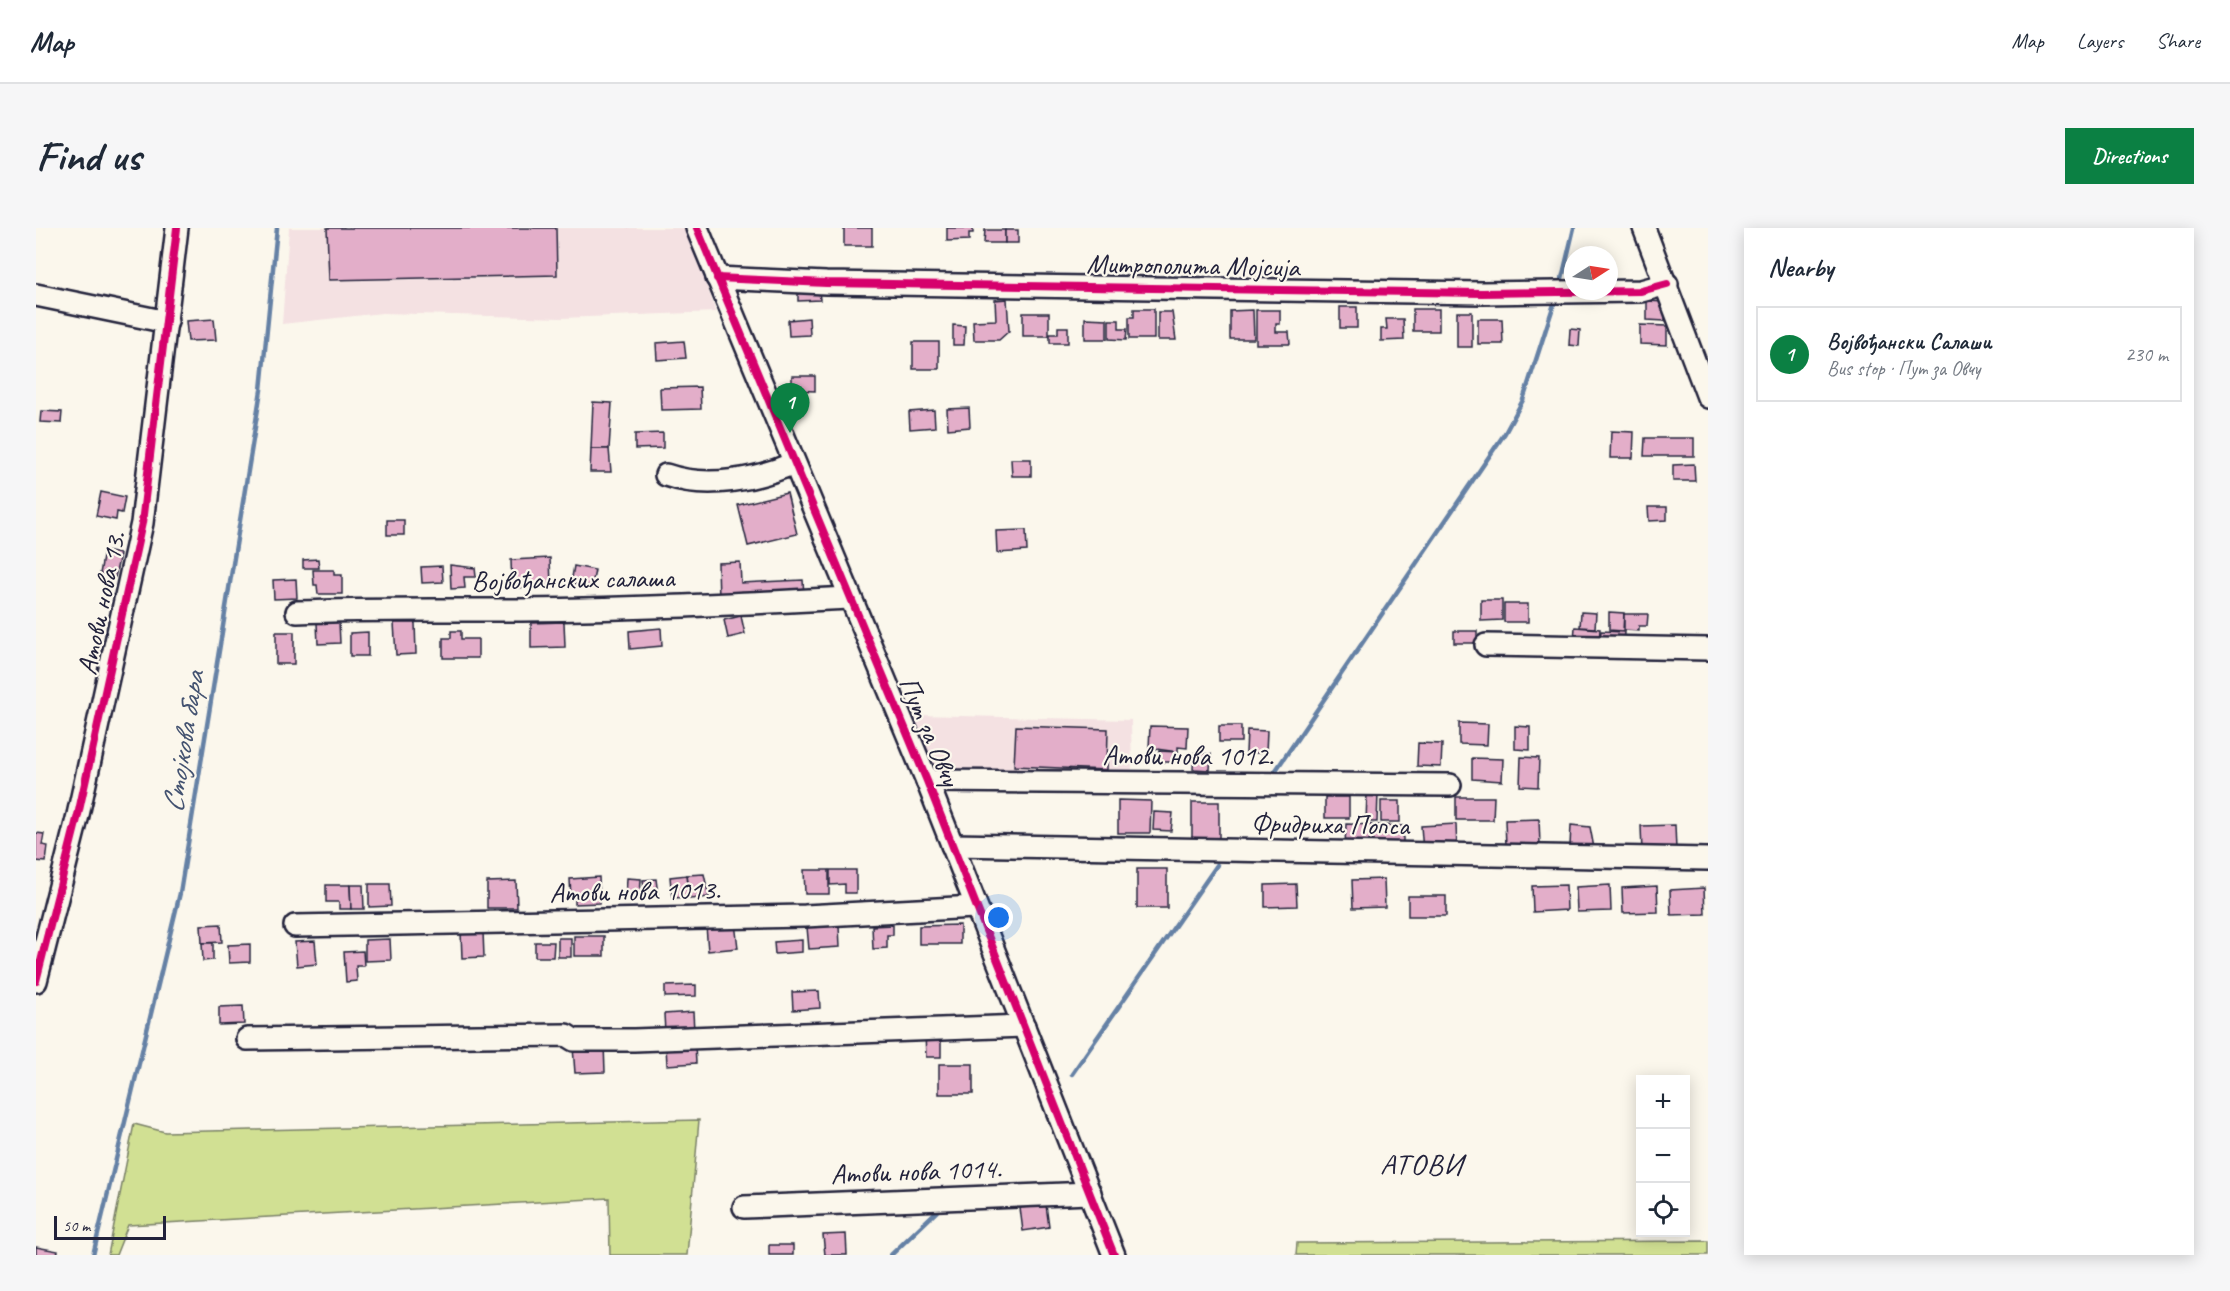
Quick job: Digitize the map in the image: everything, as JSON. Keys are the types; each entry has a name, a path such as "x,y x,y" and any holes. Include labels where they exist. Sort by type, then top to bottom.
{"street":[{"name":"Атови нова 13.","path":"36,981 78,815 142,523 177,228"},
{"name":"Пут за Овчу","path":"697,228 927,781 1114,1255"},
{"path":"1644,228 1708,398"},
{"name":"Митрополита Мојсија","path":"717,278 826,283 1482,292 1641,291 1667,284"},
{"path":"36,295 167,322"},
{"path":"666,475 692,481 744,478 774,472 794,463"},
{"name":"Војвођанских салаша","path":"297,612 383,608 500,610 651,607 850,598"},
{"path":"1486,645 1708,649"},
{"name":"Атови нова 1012.","path":"927,781 1450,785"},
{"name":"Фридриха Попса","path":"952,845 1708,859"},
{"name":"Атови нова 1013.","path":"295,926 805,916 975,906"},
{"path":"247,1039 566,1035 574,1040 634,1040 1024,1026"},
{"name":"Атови нова 1014.","path":"744,1206 1090,1193"}],"shaded area":[{"path":"289,228 687,228 716,312 561,318 382,313 282,324"},
{"path":"917,715 1131,720 1132,777 941,790 915,718"}],"green space":[{"path":"699,1120 687,1255 610,1255 609,1198 128,1225 116,1255 108,1255 134,1124 165,1132"},
{"path":"1708,1241 1708,1255 1296,1255 1297,1243"}],"building":[{"path":"327,228 556,228 557,275 329,280"},
{"path":"844,228 872,228 872,246 844,246"},
{"path":"947,228 973,228 973,233 969,233 969,240 947,241"},
{"path":"985,230 1005,230 1005,243 984,243"},
{"path":"1005,230 1018,230 1018,243 1005,243"},
{"path":"798,291 819,291 820,300 798,301"},
{"path":"1007,299 1009,331 999,340 974,340 973,321 996,320 995,300"},
{"path":"1647,301 1665,302 1665,321 1647,320"},
{"path":"1340,307 1357,307 1357,328 1340,328"},
{"path":"1134,309 1154,309 1154,339 1129,339 1129,317 1134,317"},
{"path":"1413,309 1439,309 1439,331 1413,331"},
{"path":"1253,310 1254,339 1230,339 1230,311"},
{"path":"1256,310 1280,310 1280,324 1276,324 1276,332 1289,332 1290,344 1256,344"},
{"path":"1158,312 1172,312 1176,340 1158,340"},
{"path":"1457,312 1472,312 1472,347 1457,347"},
{"path":"1023,313 1049,313 1049,336 1023,336"},
{"path":"809,318 810,335 789,336 788,320"},
{"path":"1085,318 1107,319 1107,339 1085,339"},
{"path":"214,319 216,340 188,341 186,321"},
{"path":"1386,319 1403,319 1404,340 1381,341 1381,329 1387,329"},
{"path":"1478,319 1502,319 1503,344 1478,344"},
{"path":"1109,320 1119,320 1119,329 1127,329 1126,340 1109,339"},
{"path":"953,325 965,326 964,345 953,345"},
{"path":"1640,325 1667,326 1667,345 1640,344"},
{"path":"1058,327 1068,327 1068,343 1050,343 1050,334 1058,334"},
{"path":"1570,329 1580,330 1579,346 1569,345"},
{"path":"684,341 686,358 657,360 656,343"},
{"path":"913,342 939,342 939,369 913,369"},
{"path":"792,376 815,376 815,391 792,390"},
{"path":"700,387 701,409 661,410 660,388"},
{"path":"593,402 612,403 609,449 591,449"},
{"path":"969,408 970,427 948,429 947,409"},
{"path":"934,410 935,427 910,429 909,412"},
{"path":"41,411 62,412 61,423 40,422"},
{"path":"1611,431 1634,432 1633,458 1610,458"},
{"path":"663,433 663,448 635,449 635,434"},
{"path":"1645,438 1694,438 1694,456 1644,456"},
{"path":"591,449 609,449 611,472 590,472"},
{"path":"1011,459 1031,459 1031,476 1012,476"},
{"path":"1694,464 1695,481 1673,481 1673,465"},
{"path":"101,492 125,497 122,513 117,512 116,520 96,516"},
{"path":"787,493 797,534 748,546 738,505"},
{"path":"1648,507 1667,507 1667,520 1649,521"},
{"path":"387,520 404,520 404,535 387,535"},
{"path":"1026,530 1027,551 997,553 996,531"},
{"path":"104,551 120,554 115,577 100,574"},
{"path":"550,558 551,586 512,588 511,560"},
{"path":"318,559 319,568 303,568 303,560"},
{"path":"740,562 741,583 803,580 804,596 719,600 718,563"},
{"path":"450,565 475,568 476,577 464,577 465,588 451,589"},
{"path":"442,566 443,582 422,583 421,567"},
{"path":"574,566 595,570 592,586 571,583"},
{"path":"313,570 334,570 334,575 342,575 342,594 318,594 317,585 314,585"},
{"path":"296,579 297,598 274,599 273,580"},
{"path":"1481,600 1502,600 1502,620 1481,621"},
{"path":"1504,604 1528,604 1528,622 1504,622"},
{"path":"1581,612 1596,613 1595,628 1580,627"},
{"path":"1609,612 1624,613 1623,631 1609,630"},
{"path":"1624,614 1648,614 1647,626 1639,626 1639,631 1624,630"},
{"path":"741,616 745,634 728,638 724,620"},
{"path":"339,622 340,643 318,644 317,623"},
{"path":"564,622 565,647 531,648 531,623"},
{"path":"394,623 415,623 416,654 396,655"},
{"path":"1575,627 1600,629 1599,643 1574,641"},
{"path":"661,628 662,646 630,649 629,631"},
{"path":"451,631 461,631 461,639 478,639 478,658 443,658 443,638 451,638"},
{"path":"1454,631 1477,631 1477,643 1454,643"},
{"path":"1601,631 1624,632 1623,645 1600,643"},
{"path":"276,632 294,632 294,664 276,664"},
{"path":"368,632 368,656 350,656 350,633"},
{"path":"1459,723 1488,724 1487,745 1459,744"},
{"path":"1016,726 1108,729 1107,770 1014,766"},
{"path":"1150,726 1188,727 1187,748 1178,747 1178,752 1149,748"},
{"path":"1219,726 1241,726 1241,742 1219,742"},
{"path":"1515,726 1530,727 1530,750 1515,749"},
{"path":"1247,730 1267,731 1266,753 1246,753"},
{"path":"1418,743 1442,744 1441,767 1417,766"},
{"path":"1159,751 1178,752 1177,762 1158,762"},
{"path":"1194,753 1211,754 1210,770 1193,769"},
{"path":"1521,757 1539,758 1538,787 1520,786"},
{"path":"1472,758 1503,759 1502,781 1472,779"},
{"path":"1367,793 1378,793 1377,822 1366,822"},
{"path":"1325,797 1349,797 1349,818 1325,818"},
{"path":"1456,797 1494,797 1493,820 1456,820"},
{"path":"1118,800 1151,801 1150,833 1118,833"},
{"path":"1381,801 1400,801 1400,822 1381,822"},
{"path":"1192,802 1219,802 1219,844 1192,844"},
{"path":"1154,812 1173,813 1171,831 1153,830"},
{"path":"1539,819 1540,845 1506,846 1505,820"},
{"path":"1346,824 1403,826 1403,847 1345,845"},
{"path":"1456,824 1457,850 1423,851 1421,826"},
{"path":"1571,825 1590,827 1594,848 1570,846"},
{"path":"1675,825 1676,850 1642,852 1641,826"},
{"path":"36,833 44,834 42,845 48,846 46,862 36,861"},
{"path":"1137,869 1167,869 1167,908 1137,908"},
{"path":"804,870 829,870 829,894 805,894"},
{"path":"830,870 856,870 856,893 845,893 845,884 830,885"},
{"path":"704,874 709,897 690,899 687,875"},
{"path":"687,875 689,897 672,898 670,877"},
{"path":"599,877 600,903 575,904 575,897 571,898 570,879"},
{"path":"627,878 641,879 640,898 626,897"},
{"path":"656,879 658,895 645,896 643,880"},
{"path":"1384,879 1385,907 1353,908 1352,880"},
{"path":"516,881 517,908 487,908 487,882"},
{"path":"369,884 390,884 391,906 369,907"},
{"path":"1296,884 1297,906 1265,907 1265,885"},
{"path":"326,885 350,885 351,909 339,909 339,902 326,902"},
{"path":"350,885 363,885 364,909 351,909"},
{"path":"1566,885 1567,910 1533,912 1532,886"},
{"path":"1610,885 1611,911 1577,912 1576,887"},
{"path":"1657,886 1658,912 1623,913 1622,888"},
{"path":"1704,888 1705,914 1671,915 1670,890"},
{"path":"1408,896 1446,896 1446,916 1408,916"},
{"path":"735,923 738,948 708,951 706,926"},
{"path":"221,924 222,942 202,943 201,925"},
{"path":"893,925 893,935 887,935 887,948 873,949 872,926"},
{"path":"960,925 960,944 919,944 919,926"},
{"path":"839,926 840,947 809,949 807,927"},
{"path":"461,932 483,932 484,957 462,958"},
{"path":"574,936 604,936 604,956 574,956"},
{"path":"558,938 571,938 571,957 558,957"},
{"path":"390,939 391,960 365,961 365,940"},
{"path":"802,940 802,952 775,954 774,942"},
{"path":"315,941 317,964 297,966 295,942"},
{"path":"535,942 554,942 553,957 535,957"},
{"path":"202,943 213,943 213,960 203,961"},
{"path":"250,944 250,962 229,963 228,945"},
{"path":"363,951 364,966 356,966 357,981 346,982 344,952"},
{"path":"696,985 696,996 665,997 665,986"},
{"path":"819,991 820,1008 793,1010 792,992"},
{"path":"243,1006 244,1024 219,1025 219,1007"},
{"path":"693,1012 694,1031 665,1032 664,1014"},
{"path":"925,1034 941,1034 941,1057 926,1057"},
{"path":"604,1045 605,1072 575,1073 573,1047"},
{"path":"695,1045 696,1063 667,1065 666,1046"},
{"path":"939,1064 973,1064 973,1094 939,1094"},
{"path":"1046,1205 1049,1227 1023,1231 1020,1208"},
{"path":"846,1234 847,1255 825,1255 823,1235"},
{"path":"769,1245 793,1245 793,1255 769,1255"},
{"path":"36,1247 58,1251 57,1255 36,1255"}],"waterway":[{"name":"Стојкова бара","path":"93,1255 180,893 261,390 277,228"},
{"path":"1560,287 1574,228"},
{"path":"1274,773 1505,433 1523,400 1554,304"},
{"path":"1072,1074 1217,865"},
{"path":"891,1255 937,1211"}],"cycle path":[{"path":"36,981 78,815 142,523 177,228"},
{"path":"697,228 927,781 1114,1255"},
{"path":"717,278 826,283 1482,293 1641,291 1667,284"}],"place":[{"name":"Војвођански Салаши","path":"790,433"}],"district":[{"name":"АТОВИ","path":"1422,1164"}]}
